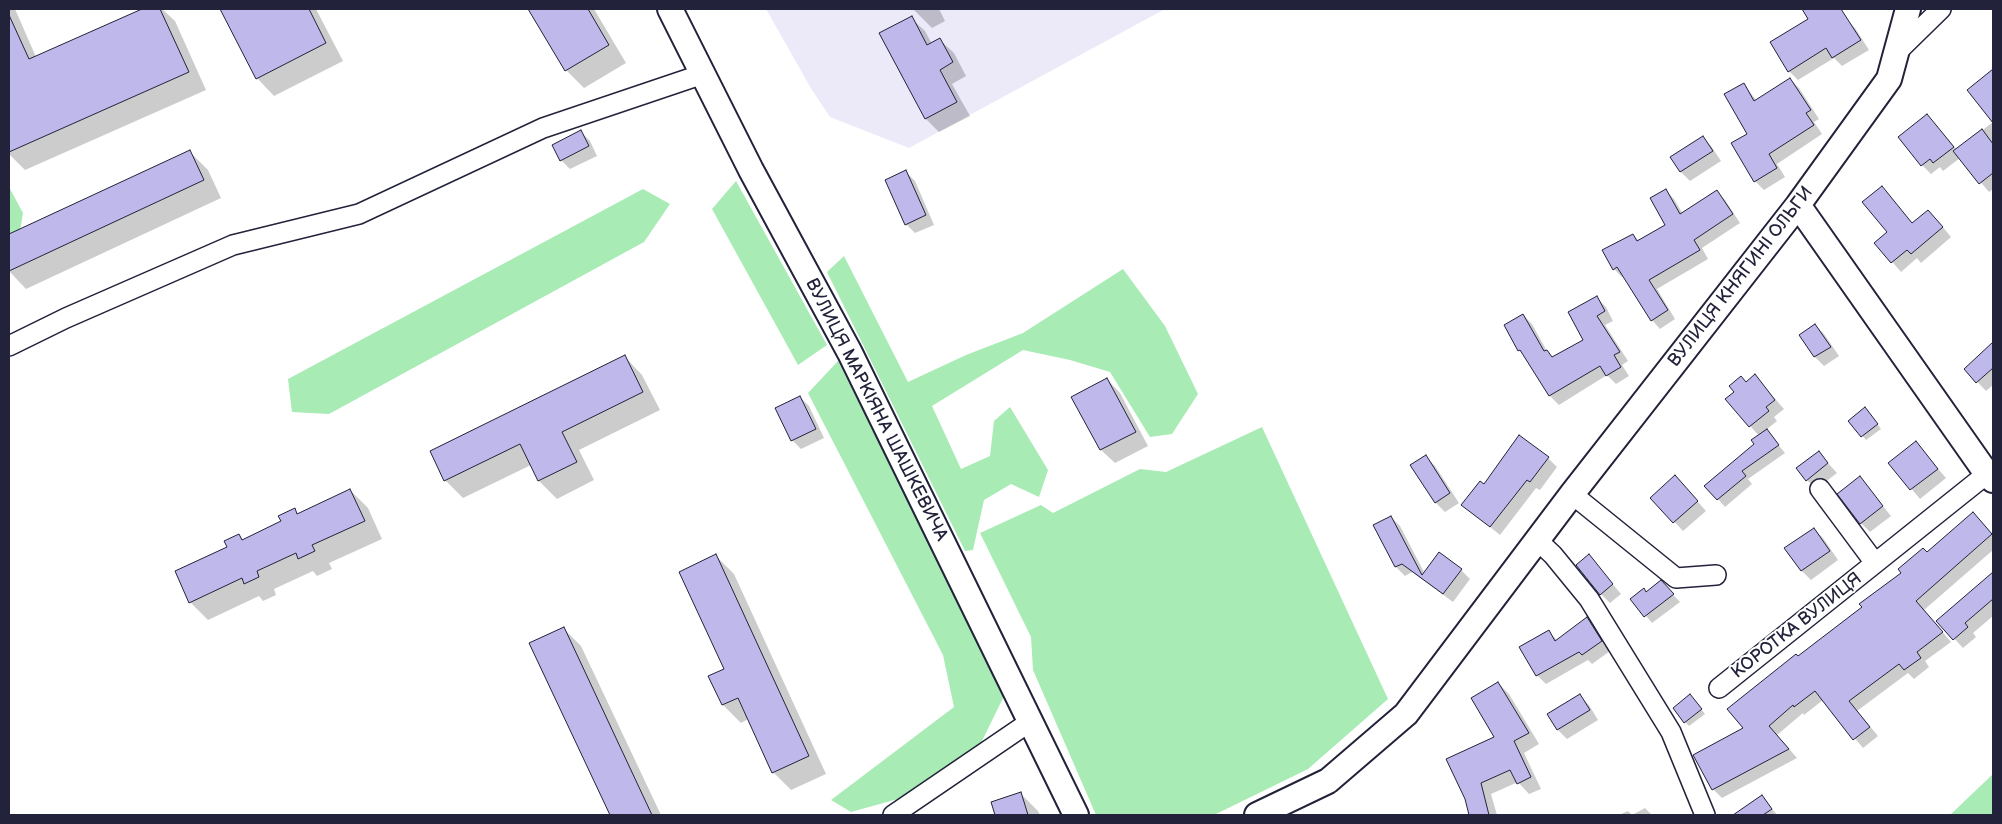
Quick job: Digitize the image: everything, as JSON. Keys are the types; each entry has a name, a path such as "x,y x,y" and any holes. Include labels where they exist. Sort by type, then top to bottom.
{"street":[{"name":"ВУЛИЦЯ МАРКІЯНА ШАШКЕВИЧА","path":"670,9 751,170 850,353 1076,815"},
{"name":"ВУЛИЦЯ КНЯГИНІ ОЛЬГИ","path":"1258,815 1328,781 1406,714 1572,494 1798,205 1889,79 1908,9"},
{"path":"1896,53 1941,9"},
{"path":"9,346 66,318 233,245 359,214 543,128 703,74"},
{"path":"1798,205 1991,475"},
{"name":"КОРОТКА ВУЛИЦЯ","path":"1719,688 1991,475"},
{"name":"КОРОТКА ВУЛИЦЯ","path":"1820,489 1875,564"},
{"path":"1572,494 1676,578 1716,575"},
{"path":"1537,540 1554,555 1589,599 1671,732 1705,815"},
{"path":"893,815 1031,720"}],"shaded area":[{"path":"766,9 1165,9 909,148 830,117 812,90"}],"green space":[{"path":"736,181 827,345 798,365 712,209"},
{"path":"9,187 23,213 18,243 9,239"},
{"path":"643,189 670,204 644,242 329,414 292,412 288,379"},
{"path":"844,256 908,382 966,355 1023,333 1123,269 1165,326 1198,394 1172,434 1150,437 1110,372 1070,360 1023,350 932,406 961,469 990,456 994,421 1010,407 1048,470 1039,497 1011,484 984,500 973,550 965,551 827,272"},
{"path":"838,361 1005,694 980,745 905,797 851,812 831,800 954,707 943,655 808,393"},
{"path":"1262,427 1388,699 1308,769 1214,815 1096,815 1033,670 1031,637 980,533 1041,505 1053,513 1140,469 1166,472"},
{"path":"1993,774 1993,815 1950,815"}],"building":[{"path":"142,9 160,9 189,72 9,152 9,15 29,59"},
{"path":"220,9 309,9 326,43 256,79"},
{"path":"528,9 588,9 609,45 565,71"},
{"path":"1802,9 1841,9 1861,40 1832,58 1826,48 1788,72 1770,42 1808,19"},
{"path":"912,16 927,45 940,38 953,62 940,70 957,102 925,119 879,33"},
{"path":"1993,69 1993,123 1967,90"},
{"path":"1790,78 1811,110 1806,113 1814,125 1769,154 1777,168 1754,182 1731,143 1747,134 1724,94 1744,83 1754,101"},
{"path":"1927,114 1954,147 1933,163 1930,159 1921,166 1898,137"},
{"path":"1982,129 1993,144 1993,173 1979,184 1953,151"},
{"path":"581,130 589,146 560,161 552,145"},
{"path":"1703,136 1713,151 1680,172 1670,157"},
{"path":"190,150 204,180 9,271 9,234"},
{"path":"906,170 926,215 905,225 885,180"},
{"path":"1882,186 1912,223 1928,210 1943,227 1911,254 1907,250 1891,263 1874,243 1887,232 1862,202"},
{"path":"1666,189 1680,214 1717,190 1733,214 1694,240 1700,250 1649,280 1668,310 1651,321 1617,267 1613,270 1602,250 1633,234 1637,241 1665,225 1650,198"},
{"path":"1597,296 1605,311 1597,316 1620,352 1614,355 1621,367 1606,376 1600,366 1549,396 1520,350 1518,351 1504,325 1523,314 1544,351 1547,350 1552,357 1583,340 1568,312"},
{"path":"1815,324 1831,347 1814,357 1799,335"},
{"path":"1993,342 1993,368 1976,383 1964,369"},
{"path":"625,355 643,392 562,432 577,462 538,481 520,444 444,481 430,451"},
{"path":"1755,374 1775,400 1766,407 1769,411 1749,427 1725,399 1734,392 1729,386 1741,376 1746,382"},
{"path":"1107,378 1136,432 1100,450 1071,397"},
{"path":"800,396 816,429 791,441 775,408"},
{"path":"1865,407 1878,424 1861,437 1848,421"},
{"path":"1767,429 1779,445 1742,471 1746,476 1717,500 1704,486 1754,444 1751,440"},
{"path":"1519,435 1549,457 1530,482 1527,480 1490,527 1461,505 1480,481 1484,484"},
{"path":"1916,441 1938,469 1910,490 1888,463"},
{"path":"1819,451 1828,463 1806,481 1796,468"},
{"path":"1426,455 1450,493 1435,503 1410,465"},
{"path":"1675,475 1698,501 1673,523 1650,498"},
{"path":"1860,476 1883,506 1860,524 1837,494"},
{"path":"350,489 365,521 312,545 315,551 298,559 296,553 257,571 259,577 244,584 242,578 189,603 175,571 227,547 224,541 239,534 242,540 281,521 278,516 295,508 297,514"},
{"path":"1973,512 1992,534 1916,601 1943,632 1917,652 1921,658 1904,670 1899,664 1849,701 1870,727 1853,740 1815,691 1794,707 1793,705 1769,726 1789,749 1712,790 1693,755 1743,728 1727,709 1796,654 1798,656 1862,607 1859,604 1901,573 1898,569 1923,548 1927,552"},
{"path":"1391,516 1422,575 1439,552 1462,569 1443,594 1402,564 1395,567 1373,525"},
{"path":"1814,528 1830,551 1801,571 1784,548"},
{"path":"716,554 809,756 772,773 738,698 722,705 708,676 724,669 679,572"},
{"path":"1589,554 1613,584 1600,595 1576,565"},
{"path":"1993,572 1993,599 1965,623 1968,627 1953,640 1936,621"},
{"path":"1661,580 1674,594 1644,617 1630,599 1644,588 1646,592"},
{"path":"1587,617 1602,641 1582,655 1579,652 1536,676 1519,647 1549,630 1555,641"},
{"path":"564,627 652,815 610,815 529,643"},
{"path":"1498,682 1529,733 1514,741 1531,777 1517,784 1510,770 1481,783 1489,815 1469,815 1465,799 1446,759 1494,737 1471,698"},
{"path":"1580,694 1590,710 1557,730 1547,714"},
{"path":"1690,694 1702,709 1684,723 1673,708"},
{"path":"1021,792 1028,815 995,815 991,802"},
{"path":"1762,795 1772,809 1763,815 1733,815"}]}
